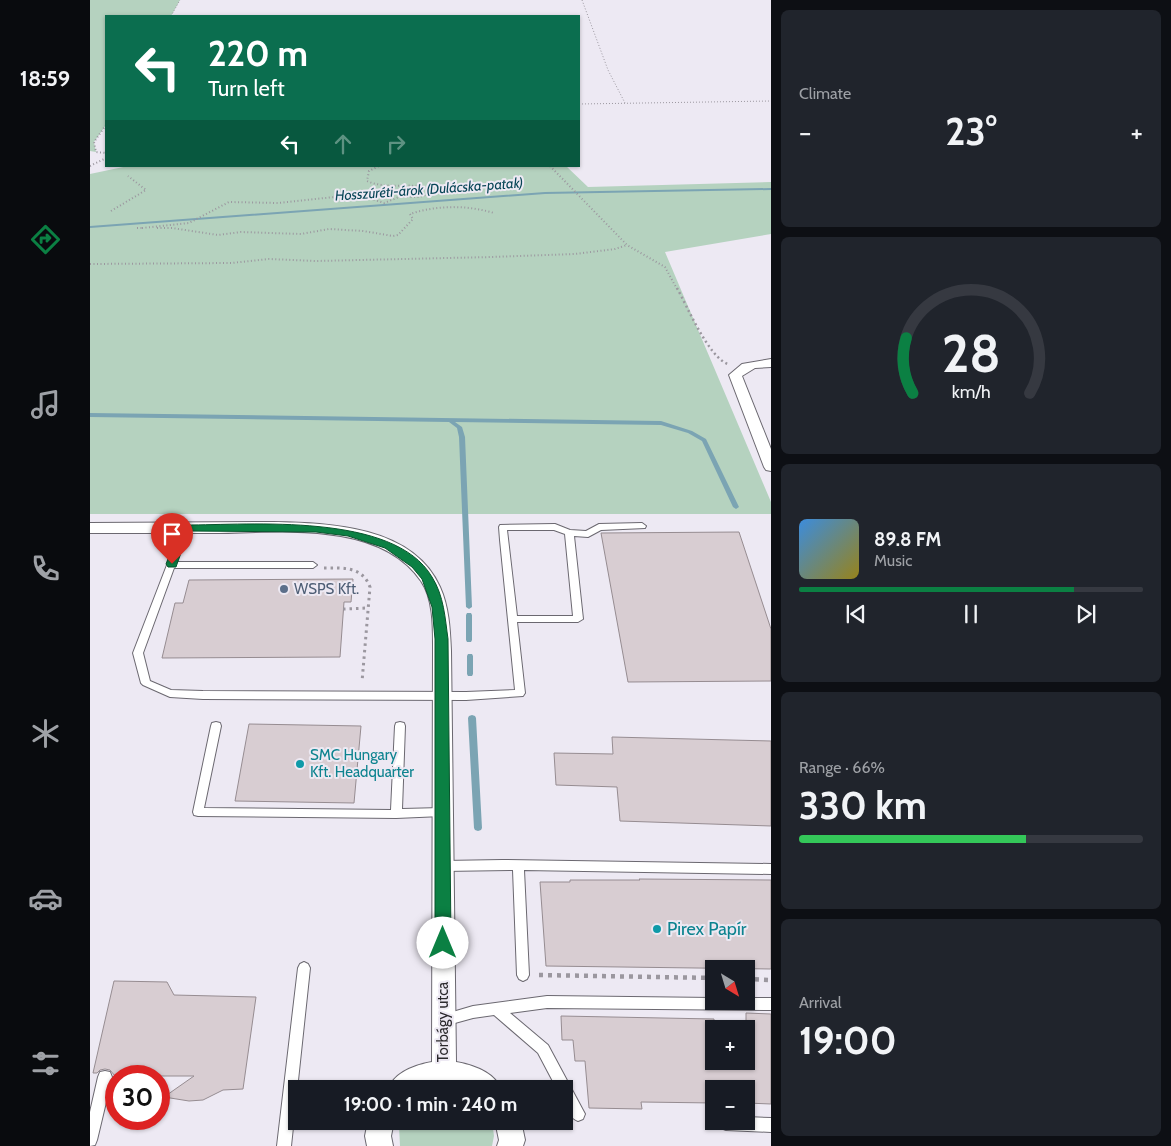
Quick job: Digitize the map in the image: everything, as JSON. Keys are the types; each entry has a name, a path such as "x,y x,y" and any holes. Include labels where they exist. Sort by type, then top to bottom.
{"street":[{"path":"771,363 749,366 740,370 735,375 771,468"},
{"name":"Torbágy utca","path":"90,528 336,530 372,539 402,554 416,565 427,578 438,607 442,651 444,1071"},
{"name":"Torbágy utca","path":"413,1080 419,1076 444,1071 470,1076 476,1080"},
{"path":"379,1130 380,1146"},
{"path":"510,1130 512,1140 510,1146"}],"lane":[{"path":"185,528 138,654 146,683 170,693 178,694 442,696 520,693 503,526 555,527 569,534 588,534 599,527 642,526"},
{"path":"512,619 578,619 569,534"},
{"path":"172,564 313,565"},
{"path":"216,726 198,812 396,814 442,812"},
{"path":"396,814 400,726"},
{"path":"518,865 523,975"},
{"path":"443,866 771,868"},
{"path":"284,1146 304,968"},
{"path":"443,1020 473,1012 548,1002 771,1004"},
{"path":"496,1009 543,1049 578,1114"},
{"path":"90,1140 105,1076"},
{"path":"755,1124 771,1124"}],"path":[{"path":"172,15 180,0"},
{"path":"582,0 608,70 625,103"},
{"path":"580,104 771,101"},
{"path":"105,126 94,142 96,152 105,153"},
{"path":"90,166 105,158"},
{"path":"142,228 188,223 229,202 278,203 344,196 366,197 384,203 398,197 419,197 440,191 433,187 412,184 379,185 367,181 369,171 377,167"},
{"path":"551,167 627,245 665,267 710,347 722,362 740,370"},
{"path":"111,211 146,190 128,176"},
{"path":"137,228 172,228 218,235 241,232 302,234 329,229 363,231 393,236 398,235 411,223 413,219 410,214 421,209 437,207 483,209 494,213"},
{"path":"90,264 231,263 269,259 492,257 575,254 616,249 627,245"},
{"path":"313,565 323,568 353,569 362,573 368,580 370,586 361,695"},
{"path":"343,609 368,608"},
{"path":"523,975 705,978"},
{"path":"755,979 771,980"}],"green space":[{"path":"90,0 180,0 172,15 105,15 105,126 94,142 96,152 90,151"},
{"path":"123,167 567,167 588,187 771,182 771,234 665,252 771,502 771,514 90,514 90,174"},
{"path":"399,1130 493,1130 492,1146 400,1146"}],"building":[{"path":"739,532 771,629 771,681 628,682 601,533"},
{"path":"353,579 351,602 344,602 340,657 162,658 175,603 183,603 189,580"},
{"name":"SMC Hungary Kft. Headquarter","path":"249,724 361,726 354,803 235,801"},
{"path":"612,737 771,741 771,826 620,821 617,787 556,785 554,753 613,754"},
{"name":"Pirex Papír","path":"771,880 771,969 755,969 755,960 705,960 705,968 546,966 540,882"},
{"path":"114,981 167,982 174,995 256,997 243,1089 223,1090 203,1100 189,1101 170,1098 170,1093 194,1076 170,1076 170,1065 105,1065 105,1069 93,1073"},
{"path":"746,1013 771,1014 771,1104 755,1103 755,1080 705,1080 705,1103 641,1102 642,1109 589,1108 585,1061 575,1061 573,1040 562,1040 561,1016 714,1019 705,1020 705,1070 755,1070 755,1020 746,1020"}],"waterway":[{"name":"Hosszúréti-árok (Dulácska-patak)","path":"90,227 545,193 771,189"},
{"path":"90,415 661,423 690,432 704,440 736,507"},
{"path":"451,421 459,427 462,437 469,607"},
{"path":"469,615 469,640"},
{"path":"470,656 470,674"},
{"path":"472,718 478,828"}],"place":[{"name":"WSPS Kft.","path":"284,589"},
{"name":"SMC Hungary Kft. Headquarter","path":"300,764"},
{"name":"Pirex Papír","path":"657,929"}],"route":[{"path":"172,564 185,528 336,530 372,539 389,546 416,565 427,578 438,607 442,639 443,943"}]}
